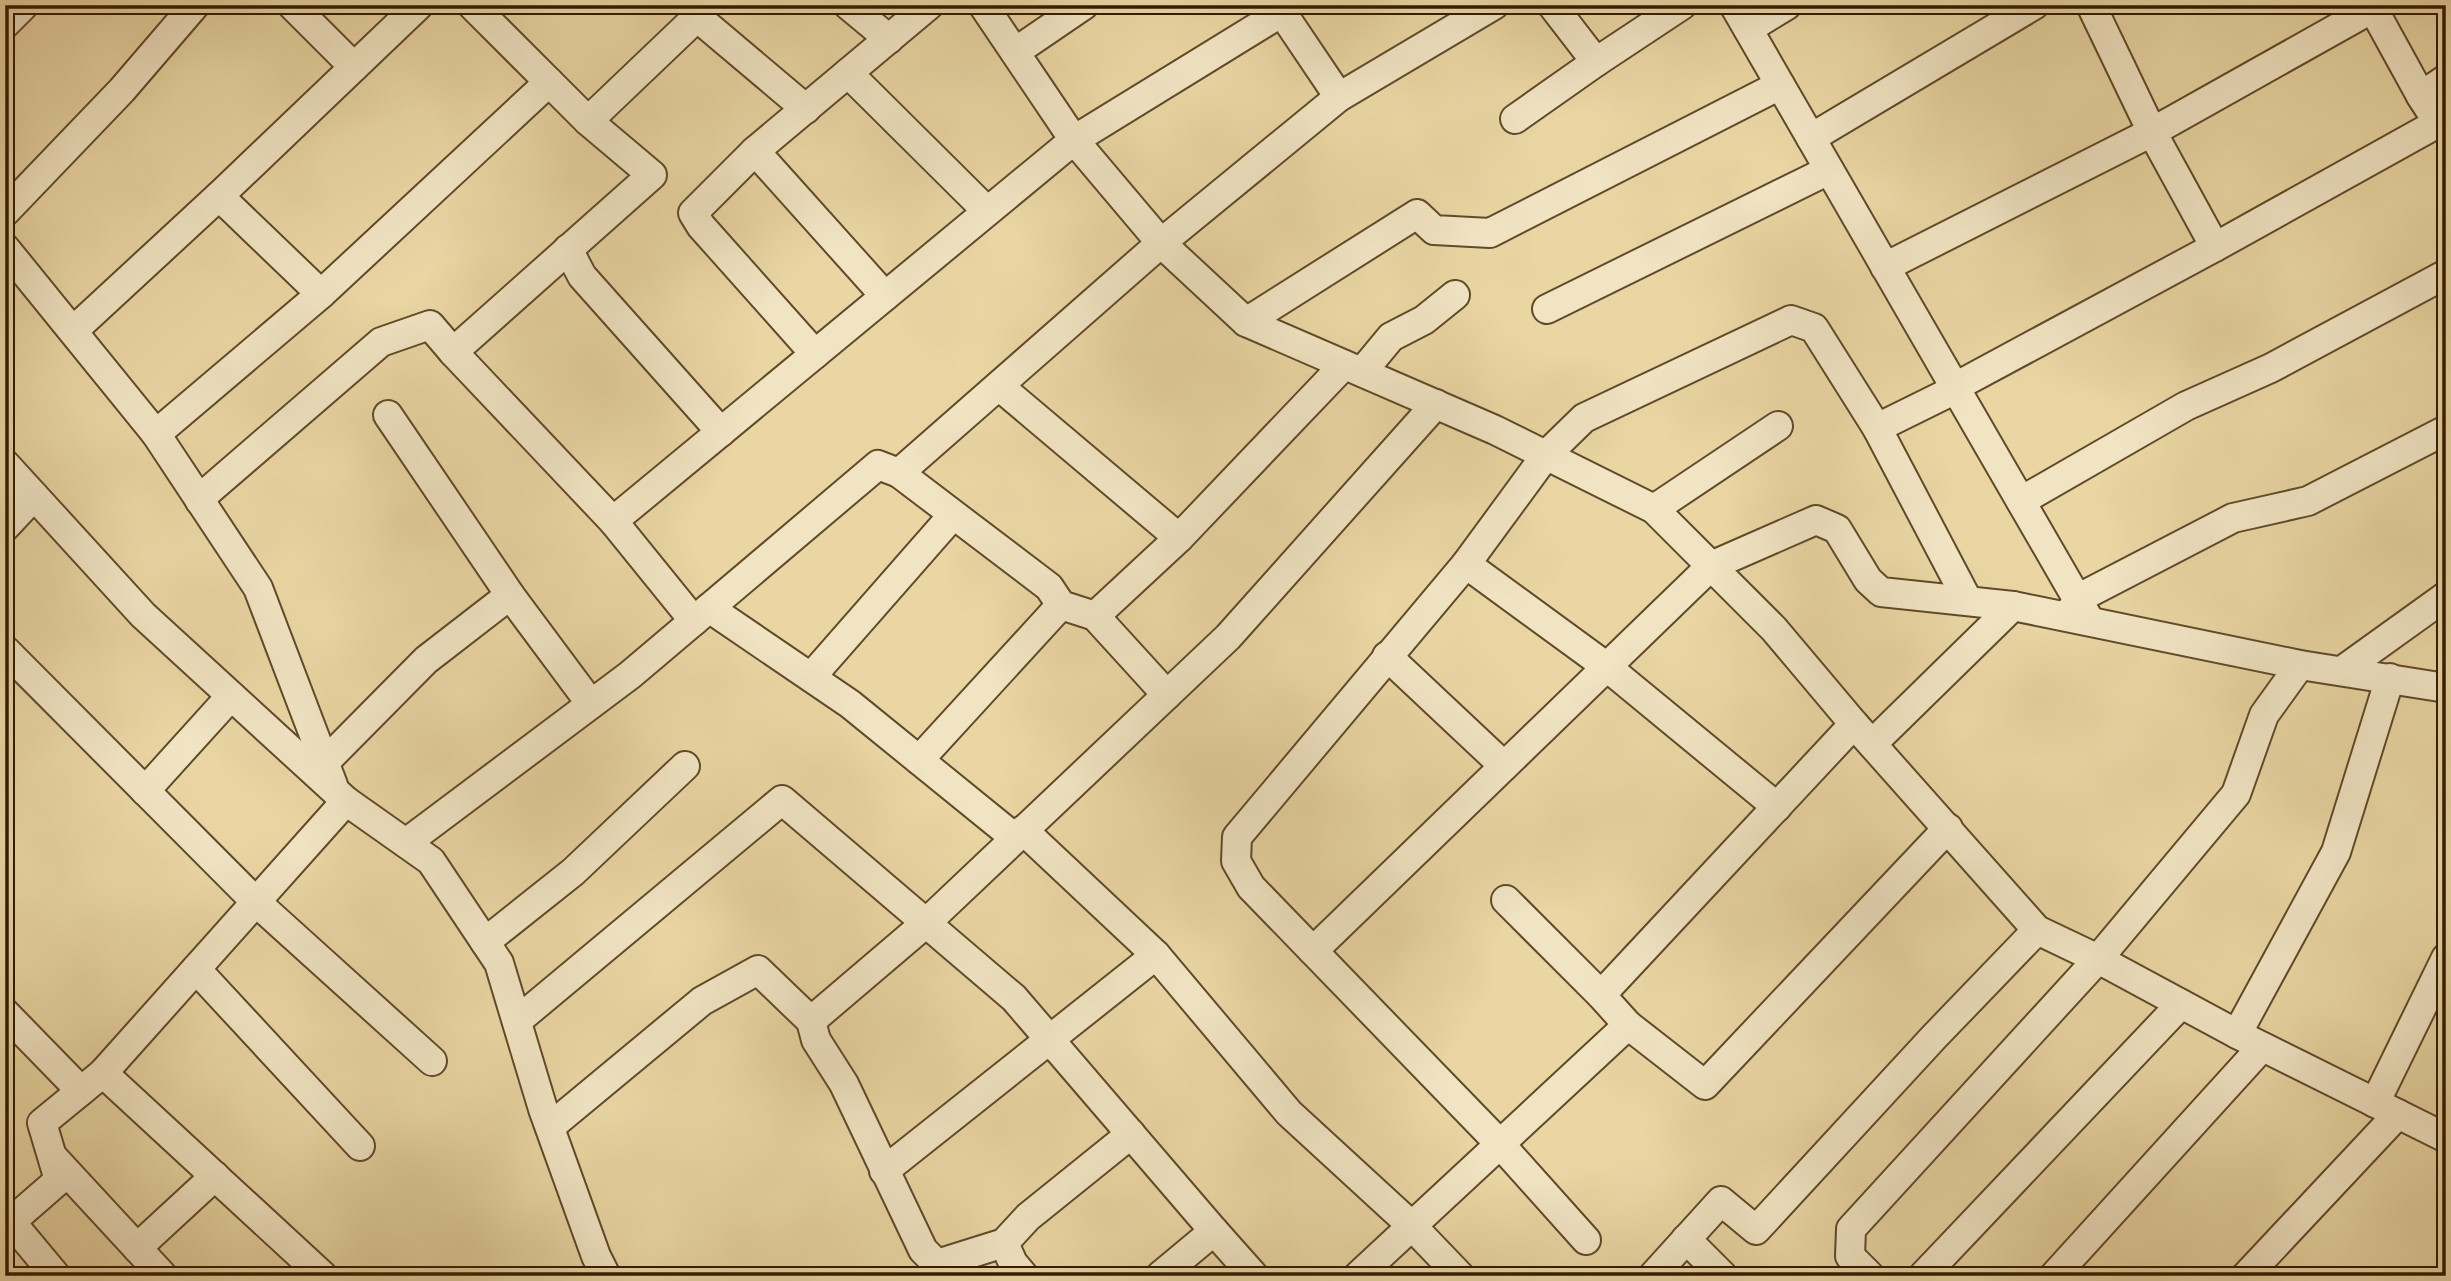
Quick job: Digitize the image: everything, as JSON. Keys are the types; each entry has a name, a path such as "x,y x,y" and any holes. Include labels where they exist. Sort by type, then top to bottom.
{"street":[{"path":"5,23 24,5"},
{"path":"5,212 122,90 195,5"},
{"path":"292,5 354,67"},
{"path":"73,331 419,5"},
{"path":"453,352 652,175 588,121 472,5"},
{"path":"848,5 889,39"},
{"path":"815,354 692,213 754,151 929,5"},
{"path":"983,5 1074,140 1161,243 1245,322 1436,404 1654,509 1774,629 2037,930 2446,1138"},
{"path":"1015,52 1084,5"},
{"path":"899,473 1161,243 1339,97 1494,5"},
{"path":"1552,5 1595,62"},
{"path":"1515,119 1682,5"},
{"path":"1787,5 1741,17 2021,502 2076,612"},
{"path":"1811,138 2034,5"},
{"path":"2091,5 2152,132 2216,247"},
{"path":"1877,428 1956,389 1955,387 2216,247 2442,129 2372,7 2152,132 1885,267"},
{"path":"613,521 1074,140 1283,8 1339,97"},
{"path":"588,121 691,11 806,109"},
{"path":"848,74 988,211"},
{"path":"2421,96 2446,79"},
{"path":"156,434 321,294 550,82"},
{"path":"1245,322 1417,214 1434,230 1490,233 1780,85"},
{"path":"754,151 885,296"},
{"path":"1547,309 1829,170"},
{"path":"219,196 321,294"},
{"path":"5,248 156,434 258,588 324,763 341,796"},
{"path":"568,249 582,275 721,432"},
{"path":"2021,502 2186,406 2271,368 2446,274"},
{"path":"1095,616 1179,538 1352,368 1391,337 1424,320 1455,295"},
{"path":"1586,1240 1500,1144 1251,887 1236,861 1237,838 1466,564 1545,455 1584,418 1791,320 1814,328 1877,428 1968,601"},
{"path":"200,501 199,499 381,342 430,325 702,614 811,677 850,704 919,760 1019,834 1156,955 1289,1113 1412,1226 1460,1276"},
{"path":"999,386 1179,538"},
{"path":"811,1021 926,923 1237,628 1436,404"},
{"path":"388,415 510,594 591,704"},
{"path":"1654,509 1778,426"},
{"path":"2076,612 2233,518 2308,501 2446,430"},
{"path":"5,464 143,615 341,796 431,861 499,963 550,1127 596,1256 606,1276"},
{"path":"406,844 591,704 702,614 877,465 899,473 1049,587 1061,604 1095,616 1167,695"},
{"path":"5,527 34,496"},
{"path":"811,677 953,515"},
{"path":"1313,951 1711,566 1816,520 1837,528 1868,580 1881,592 2076,612 2300,665 2446,688"},
{"path":"1466,564 1607,667 1777,807"},
{"path":"324,763 426,660 510,594"},
{"path":"2343,670 2446,596"},
{"path":"919,760 1061,604"},
{"path":"1601,995 1777,807 2013,606"},
{"path":"5,650 256,902 432,1061"},
{"path":"1388,656 1504,766"},
{"path":"1870,1276 1850,1256 1850,1229 2098,959 2236,794 2264,715 2300,665"},
{"path":"2054,1276 2250,1040 2336,852 2390,678"},
{"path":"145,791 231,696"},
{"path":"485,942 573,872 685,766"},
{"path":"56,1276 8,1224 58,1180 42,1123 103,1073 256,902 341,796"},
{"path":"517,1021 782,800 1014,998 1254,1276"},
{"path":"1506,900 1628,1025 1705,1086 1948,828"},
{"path":"1653,1276 1721,1201 1756,1230 2037,930"},
{"path":"884,1171 1156,955"},
{"path":"2246,1276 2386,1108 2446,958"},
{"path":"196,969 360,1146"},
{"path":"550,1127 702,1001 758,970 811,1021 816,1040 844,1084 923,1250 937,1264 1003,1243 1028,1217 1131,1134"},
{"path":"1923,1276 2181,1004"},
{"path":"5,1013 81,1091"},
{"path":"1358,1276 1628,1025"},
{"path":"103,1073 323,1276"},
{"path":"51,1155 163,1276"},
{"path":"137,1248 215,1176"},
{"path":"1160,1276 1214,1231"},
{"path":"1686,1239 1723,1276"},
{"path":"1003,1243 1013,1263 1024,1276"}]}
